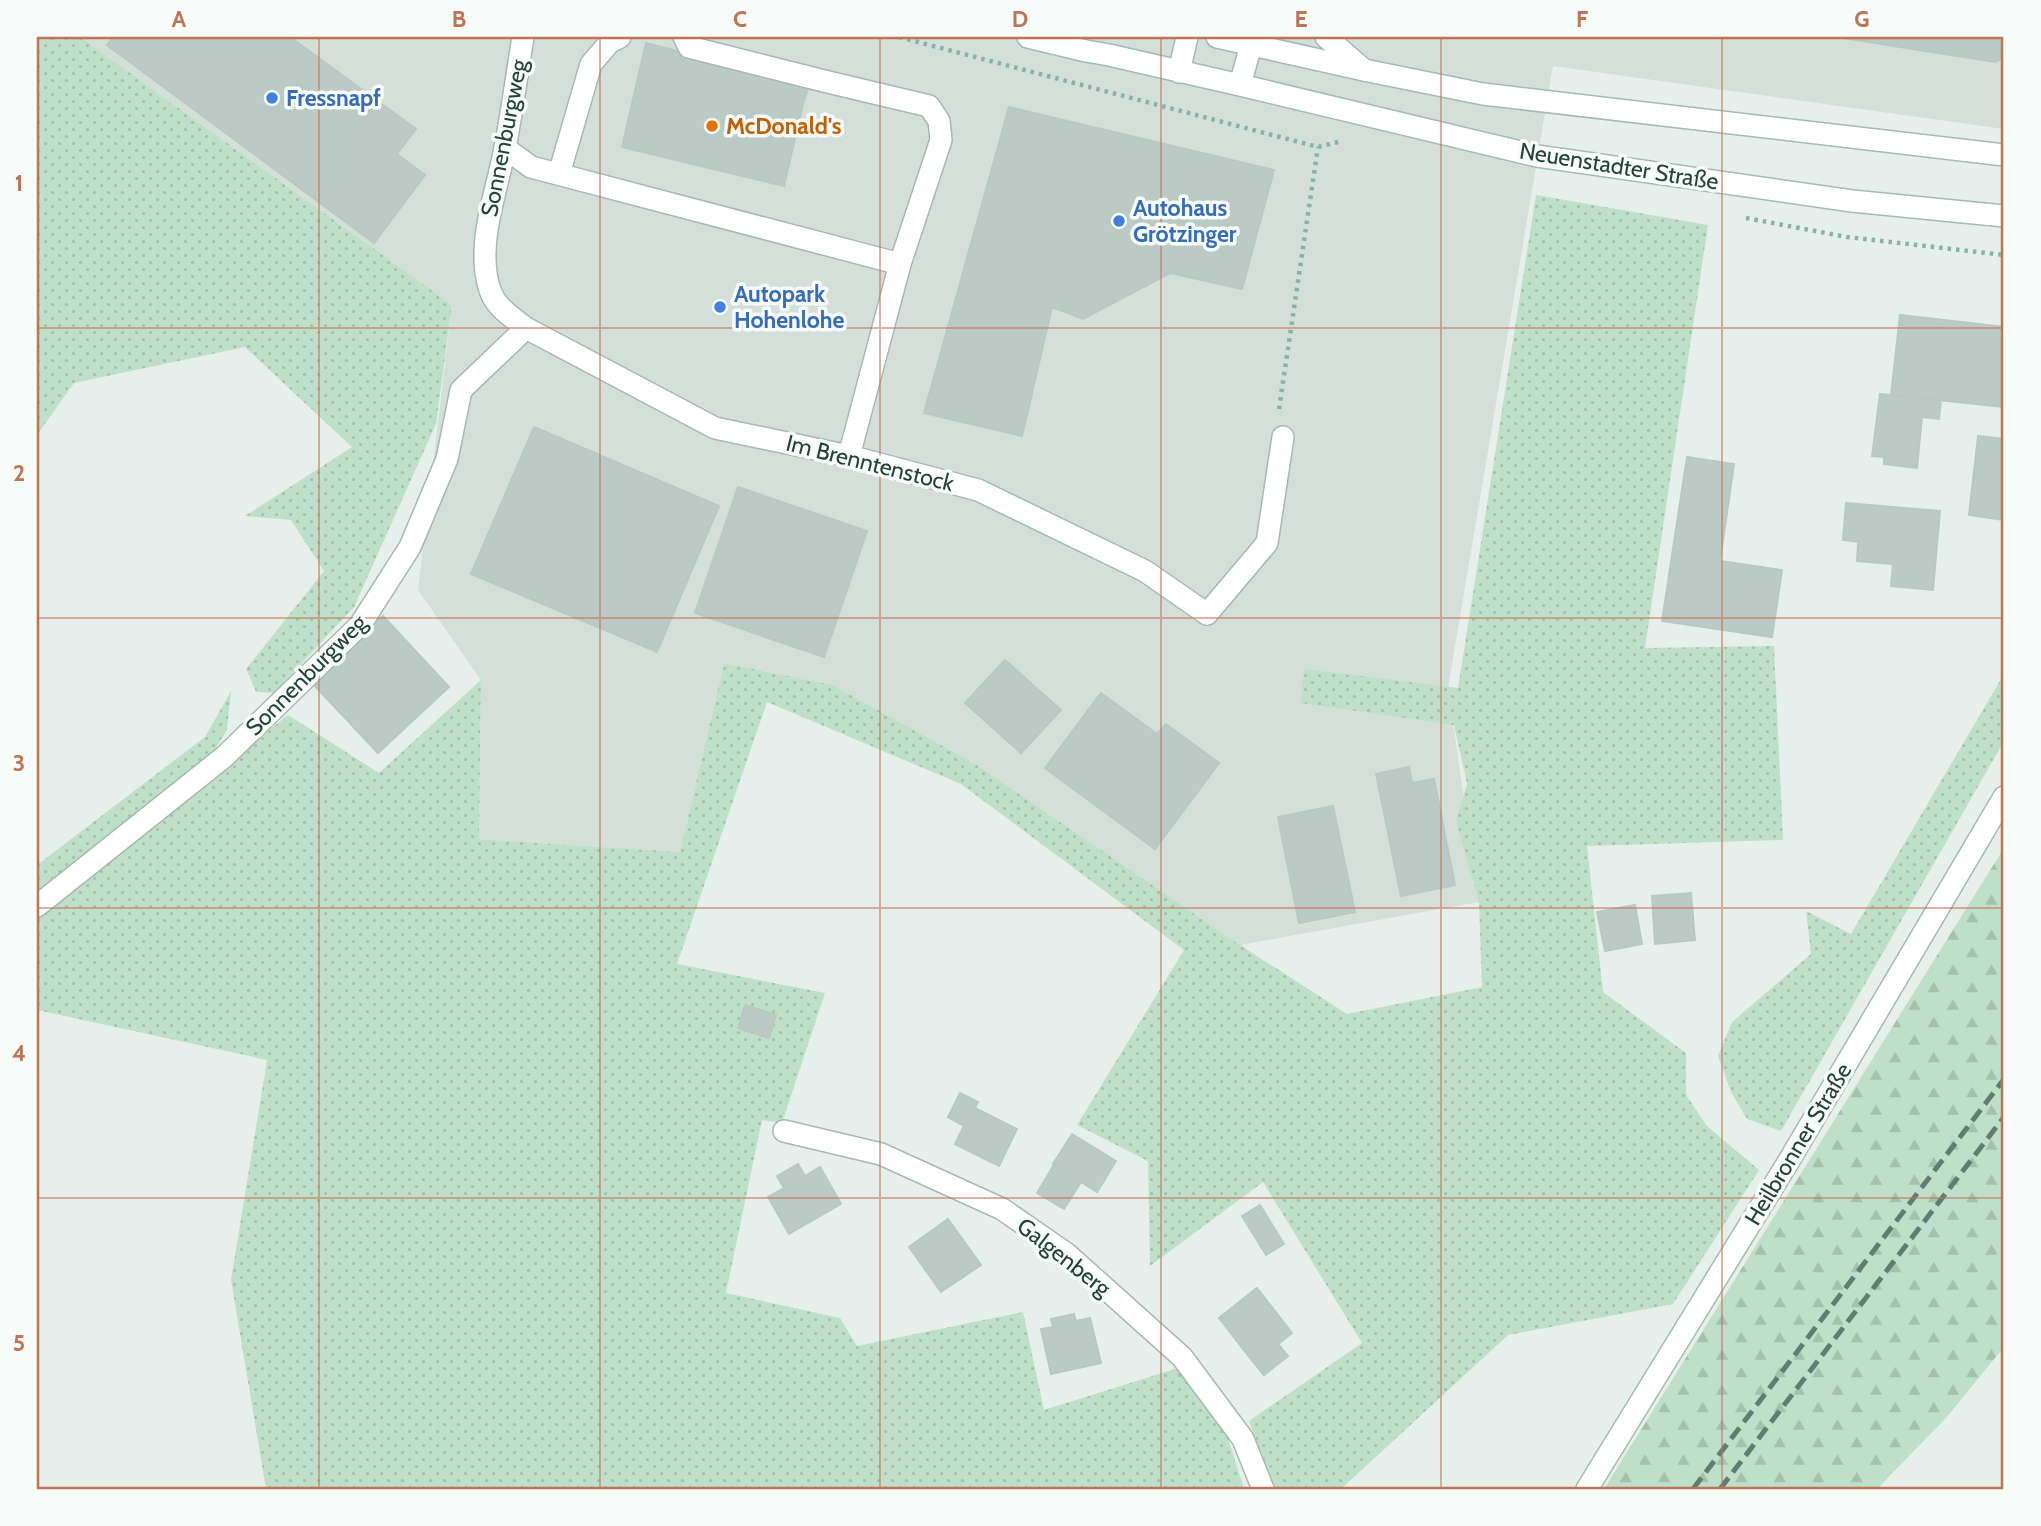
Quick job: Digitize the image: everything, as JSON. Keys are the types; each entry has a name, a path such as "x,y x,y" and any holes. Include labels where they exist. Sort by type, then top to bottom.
{"main road":[{"name":"Sonnenburgweg","path":"37,906 224,757 360,625 410,547 447,459 461,390 526,328 499,307 490,291 486,269 487,226 505,148 523,37"},
{"path":"559,174 591,64 610,42 620,37"},
{"path":"684,37 689,47 929,106 939,121 941,140 900,264 849,456"},
{"name":"Neuenstadter Straße","path":"1028,37 1537,156 1852,201 2004,216"},
{"path":"1179,72 1187,37"},
{"path":"1217,37 1251,41 1364,70 1483,94 2004,155"},
{"path":"1326,37 1364,70"},
{"path":"1240,85 1251,41"},
{"path":"505,148 531,167 900,264"},
{"name":"Im Brenntenstock","path":"526,328 715,428 849,456 978,490 1145,571 1207,614 1267,543 1283,437"},
{"name":"Heilbronner Straße","path":"1587,1489 1790,1159 2004,797"},
{"name":"Galgenberg","path":"784,1131 881,1154 1002,1209 1068,1254 1182,1357 1243,1439 1263,1489"}],"path":[{"path":"899,37 1318,147 1278,414 1283,437"}],"shaded area":[{"path":"80,37 2004,37 2004,129 1553,66 1448,688 1479,902 1240,945 977,765 833,685 724,663 680,852 479,839 481,680 418,590 452,305"}],"green space":[{"path":"37,37 80,37 452,305 436,424 354,607 274,693 256,692 246,669 324,571 291,520 245,516 352,447 245,347 74,383 37,435"},
{"path":"1536,195 1708,225 1645,648 1774,646 1783,840 1587,846 1603,992 1686,1053 1686,1095 1707,1126 1759,1170 1673,1304 1508,1335 1341,1489 1275,1489 1249,1421 1362,1343 1263,1182 1150,1266 1148,1161 1077,1125 1184,950 961,784 767,702 677,964 825,993 782,1123 762,1120 726,1293 840,1318 857,1346 1023,1312 1044,1410 1178,1368 1228,1438 1244,1489 266,1489 231,1280 267,1060 37,1010 37,916 288,715 379,773 481,680 479,839 680,852 724,663 833,685 977,765 1240,945 1347,1014 1482,987 1479,902 1456,821 1467,784 1454,725 1301,703 1304,669 1458,688"},
{"path":"2004,674 2004,741 1781,1131 1747,1119 1731,1092 1718,1056 1732,1022 1811,954 1806,911 1851,934"},
{"path":"231,691 227,730 211,756 37,893 37,865 205,737"},
{"path":"2004,848 2004,1347 1946,1418 1877,1489 1604,1489"}],"building":[{"path":"113,37 290,37 416,129 397,154 425,175 374,243 107,45"},
{"path":"1837,37 2004,37 2004,58 1995,62"},
{"name":"McDonald's","path":"646,43 811,79 784,186 622,147"},
{"name":"Autohaus Grötzinger","path":"1009,107 1274,170 1242,289 1170,273 1083,319 1052,307 1022,436 924,413"},
{"path":"1900,315 2004,327 2003,407 1891,395"},
{"path":"1880,394 1941,400 1939,419 1922,417 1917,468 1884,464 1884,457 1872,456"},
{"path":"534,427 719,506 657,652 471,574"},
{"path":"1978,436 2004,439 2004,520 1969,515"},
{"path":"1687,457 1734,464 1720,561 1782,570 1772,637 1662,621"},
{"path":"738,487 867,531 824,657 695,613"},
{"path":"1846,503 1940,511 1933,590 1891,586 1893,564 1857,561 1858,542 1843,540"},
{"path":"383,616 449,687 378,753 312,683"},
{"path":"1005,660 1061,710 1021,753 965,703"},
{"path":"1101,693 1157,734 1166,724 1219,763 1155,849 1045,768"},
{"path":"1409,767 1412,783 1434,779 1455,885 1401,896 1376,774"},
{"path":"1333,806 1355,912 1299,923 1278,817"},
{"path":"1691,893 1695,940 1655,944 1652,896"},
{"path":"1635,905 1642,944 1605,951 1597,912"},
{"path":"745,1005 776,1015 769,1038 738,1028"},
{"path":"960,1093 978,1102 964,1126 948,1117"},
{"path":"973,1107 1017,1129 999,1166 955,1144"},
{"path":"1072,1134 1116,1161 1097,1192 1053,1164"},
{"path":"798,1164 805,1176 820,1167 841,1204 789,1234 768,1197 784,1188 777,1176"},
{"path":"1054,1165 1081,1182 1064,1209 1037,1193"},
{"path":"1260,1205 1284,1244 1266,1255 1242,1216"},
{"path":"948,1219 981,1265 941,1292 909,1247"},
{"path":"1257,1288 1292,1333 1254,1363 1219,1318"},
{"path":"1074,1314 1076,1321 1090,1318 1101,1363 1051,1374 1041,1329 1053,1327 1051,1319"},
{"path":"1278,1344 1288,1356 1264,1375 1254,1363"}],"railway":[{"path":"1693,1489 2004,1079"},
{"path":"1720,1489 2004,1117"}],"place":[{"name":"Fressnapf","path":"272,98"},
{"name":"McDonald's","path":"712,126"},
{"name":"Autohaus Grötzinger","path":"1119,221"},
{"name":"Autopark Hohenlohe","path":"720,307"}]}
